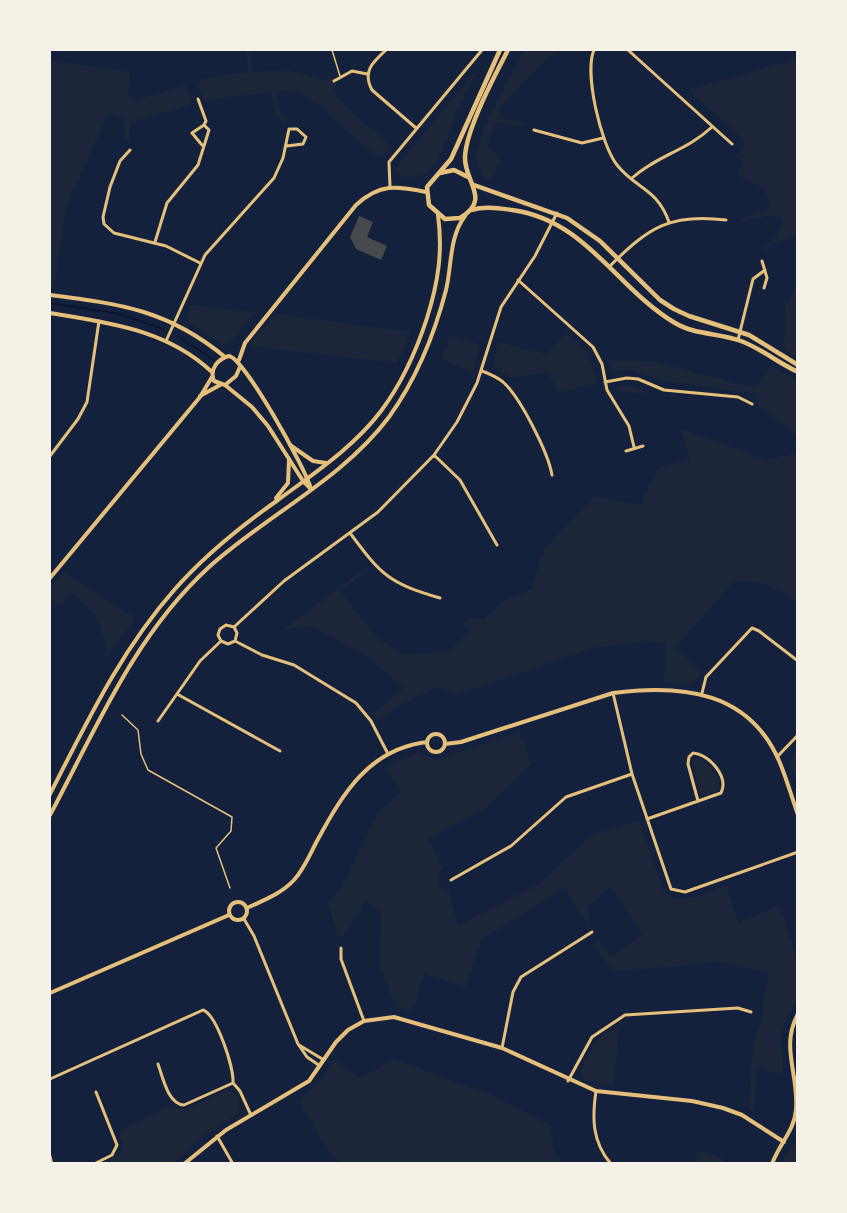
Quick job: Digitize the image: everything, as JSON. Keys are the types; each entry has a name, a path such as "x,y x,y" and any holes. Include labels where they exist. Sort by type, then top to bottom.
{"main road":[{"path":"500,50 451,159 430,182 426,192 429,206 438,215 452,219 489,207 521,211 552,222 581,239 655,310 678,325 738,340 798,372"},
{"path":"469,212 476,198 465,154 474,125 508,50"},
{"path":"438,174 454,170 469,177"},
{"path":"474,185 557,213 582,227 618,258 660,300 674,309 706,322 740,331 798,365"}],"street":[{"path":"386,50 373,62 367,74 372,90 417,128"},
{"path":"390,187 389,162 482,50"},
{"path":"594,50 591,73 603,138 612,159 658,199 669,222"},
{"path":"628,50 732,144"},
{"path":"334,81 352,71 367,74"},
{"path":"198,99 206,121 192,133 202,145"},
{"path":"155,243 167,203 198,165 202,145 208,133 204,125"},
{"path":"632,178 648,164 695,142 712,127"},
{"path":"166,341 200,263 269,185 279,167 286,146 287,132 292,128 306,137 303,144 286,146"},
{"path":"534,130 582,143 603,138"},
{"path":"130,150 120,161 110,187 103,217 104,224 114,233 155,243 200,263"},
{"path":"200,397 236,376 245,343 368,193 390,187 426,192"},
{"path":"50,815 125,672 158,624 186,590 231,547 311,489 368,440 407,390 435,333 447,286 456,232 469,212"},
{"path":"234,627 277,586 396,496 434,455 461,414 482,371 497,317 535,256 557,213"},
{"path":"50,794 115,670 142,629 193,569 270,505 327,463 380,413 411,362 435,294 441,250 438,215"},
{"path":"611,266 648,234 669,222 701,217 726,220"},
{"path":"762,261 767,278 764,288"},
{"path":"738,340 753,279 765,270"},
{"path":"518,280 593,347 602,364 607,390 630,426 634,447"},
{"path":"50,295 123,305 176,322 225,357"},
{"path":"50,314 128,326 185,351 252,407 303,481 311,489"},
{"path":"50,456 78,419 87,402 99,321"},
{"path":"50,578 200,397 217,364 225,357 232,356 249,376 308,477 311,489"},
{"path":"482,371 502,381 510,390 546,450 552,475"},
{"path":"605,382 627,378 638,379 664,390 738,397 752,404"},
{"path":"290,445 316,463 327,463"},
{"path":"626,452 634,447 643,446"},
{"path":"434,455 460,480 497,544"},
{"path":"270,505 288,483 289,460"},
{"path":"350,533 377,568 391,580 406,588 440,598"},
{"path":"221,642 218,635 220,629 226,625 234,627 237,633 235,641"},
{"path":"702,693 706,677 752,628 798,661"},
{"path":"221,642 228,644 235,641"},
{"path":"235,641 262,656 294,665 356,703 370,720 388,754"},
{"path":"158,721 200,661 221,642"},
{"path":"445,744 439,735 430,736 427,742 429,748 434,752 441,750 445,744 461,742 613,693 632,690 702,693 728,702 744,714 761,732 777,757 798,815"},
{"path":"613,693 632,774 669,885 680,893 798,852"},
{"path":"177,694 280,751"},
{"path":"777,757 798,735"},
{"path":"247,908 276,895 294,880 342,795 363,771 388,754 407,745 427,742"},
{"path":"647,819 721,794 724,787 712,762 693,753 688,757 688,764 698,801"},
{"path":"451,880 511,846 566,798 632,774"},
{"path":"229,915 230,906 236,902 241,902 247,908"},
{"path":"247,908 244,919 254,936 298,1044 307,1057 320,1066"},
{"path":"229,915 236,921 244,919"},
{"path":"50,993 229,915"},
{"path":"502,1048 513,992 521,977 592,932"},
{"path":"341,948 341,959 364,1022"},
{"path":"568,1081 592,1037 625,1016 738,1008 752,1012"},
{"path":"50,1079 203,1010 212,1017 233,1072 233,1083 240,1091 251,1115"},
{"path":"772,1164 793,1126 797,1107 789,1044 790,1032 798,1014"},
{"path":"184,1164 217,1136 304,1085 336,1042 364,1022 381,1017 405,1018 502,1048 568,1081 596,1091 692,1101 723,1107 742,1115 784,1142"},
{"path":"298,1044 324,1060"},
{"path":"158,1064 172,1099 179,1104 184,1105 233,1083"},
{"path":"596,1091 594,1128 598,1144 611,1164"},
{"path":"94,1164 112,1155 117,1145 96,1092"},
{"path":"217,1136 233,1164"},
{"path":"50,1156 52,1164"}],"lane":[{"path":"332,50 341,77"},
{"path":"122,715 138,730 142,759 153,774 232,818 231,831 217,845 216,851 230,888"}],"shaded area":[{"path":"247,50 250,50 252,72 288,70 326,80 331,77 336,85 333,90 347,108 391,146 381,159 347,132 311,98 297,92 277,92 280,111 287,121 282,122 275,114 271,92 204,101 198,85 201,79 248,72"},
{"path":"524,50 556,50 501,106 497,117 525,123 522,127 496,122 487,144 501,160 489,183 477,165 478,148 488,120"},
{"path":"797,59 797,237 774,243 766,253 764,249 776,237 783,221 773,215 741,222 740,218 770,209 766,190 737,175 743,162 736,155 744,148 744,140 689,90"},
{"path":"50,61 130,71 128,95 136,100 186,85 193,104 130,125 130,140 125,141 124,120 114,114 106,118 66,208 54,288 50,287"},
{"path":"478,69 459,106 438,160 424,174 414,178 402,178 396,172 397,166"},
{"path":"797,285 798,358 784,349 785,307"},
{"path":"191,305 256,312 230,343 223,345 187,321"},
{"path":"276,314 411,332 397,363 249,346"},
{"path":"566,333 587,355 597,384 558,392 548,372 510,378 493,366 498,342 546,354"},
{"path":"450,335 481,345 472,372 442,359"},
{"path":"608,360 655,362 755,388 771,366 797,380 797,441 795,434 759,406 756,394 661,380 632,370 613,372"},
{"path":"619,386 632,386 659,396 615,390"},
{"path":"680,428 767,460 798,452 797,603 767,585 751,581 733,583 675,648 702,672 691,684 664,683 665,643 644,642 598,647 456,695 437,687 415,697 378,720 374,713 404,688 366,656 314,627 284,629 367,567 369,570 340,591 378,639 403,654 448,652 470,631 463,623 468,617 483,620 503,601 532,589 543,551 594,496 641,505 648,487 661,467 690,459"},
{"path":"64,572 135,618 106,658 104,637 98,621 87,607 72,593 60,605 50,597 50,589"},
{"path":"520,732 531,764 485,809 428,839 444,868 439,872 439,885 443,890 449,891 458,926 539,884 590,836 639,820 662,888 668,895 683,899 692,898 726,885 738,922 779,906 795,953 797,953 797,1000 785,1022 781,1036 783,1076 757,1067 754,1112 749,1109 752,1059 756,1034 764,1012 762,1006 769,973 720,962 613,972 593,944 599,941 611,957 643,934 610,887 587,908 590,921 586,923 565,888 481,940 466,987 424,974 412,1012 396,1007 380,967 381,911 365,901 344,935 338,937 328,903 342,887 378,812 401,792 385,767 418,752 436,760"},
{"path":"797,749 797,786 790,764"},
{"path":"697,757 717,776 720,785 717,791 701,796 692,759"},
{"path":"619,1026 614,1086 584,1079 580,1071 597,1039"},
{"path":"393,1059 494,1096 550,1125 554,1149 561,1163 339,1163 325,1146 299,1100 322,1080 334,1060 361,1078"},
{"path":"226,1090 237,1095 240,1112 205,1136 174,1163 105,1163 121,1153 123,1143 119,1131 167,1107 186,1109"},
{"path":"797,1138 797,1163 781,1163"},
{"path":"698,1151 724,1158 723,1163 694,1163"}],"building":[{"path":"359,216 373,222 367,237 387,246 381,260 356,249 350,237"}],"waterway":[{"path":"50,303 120,314 163,329"},
{"path":"178,336 212,359"}]}
